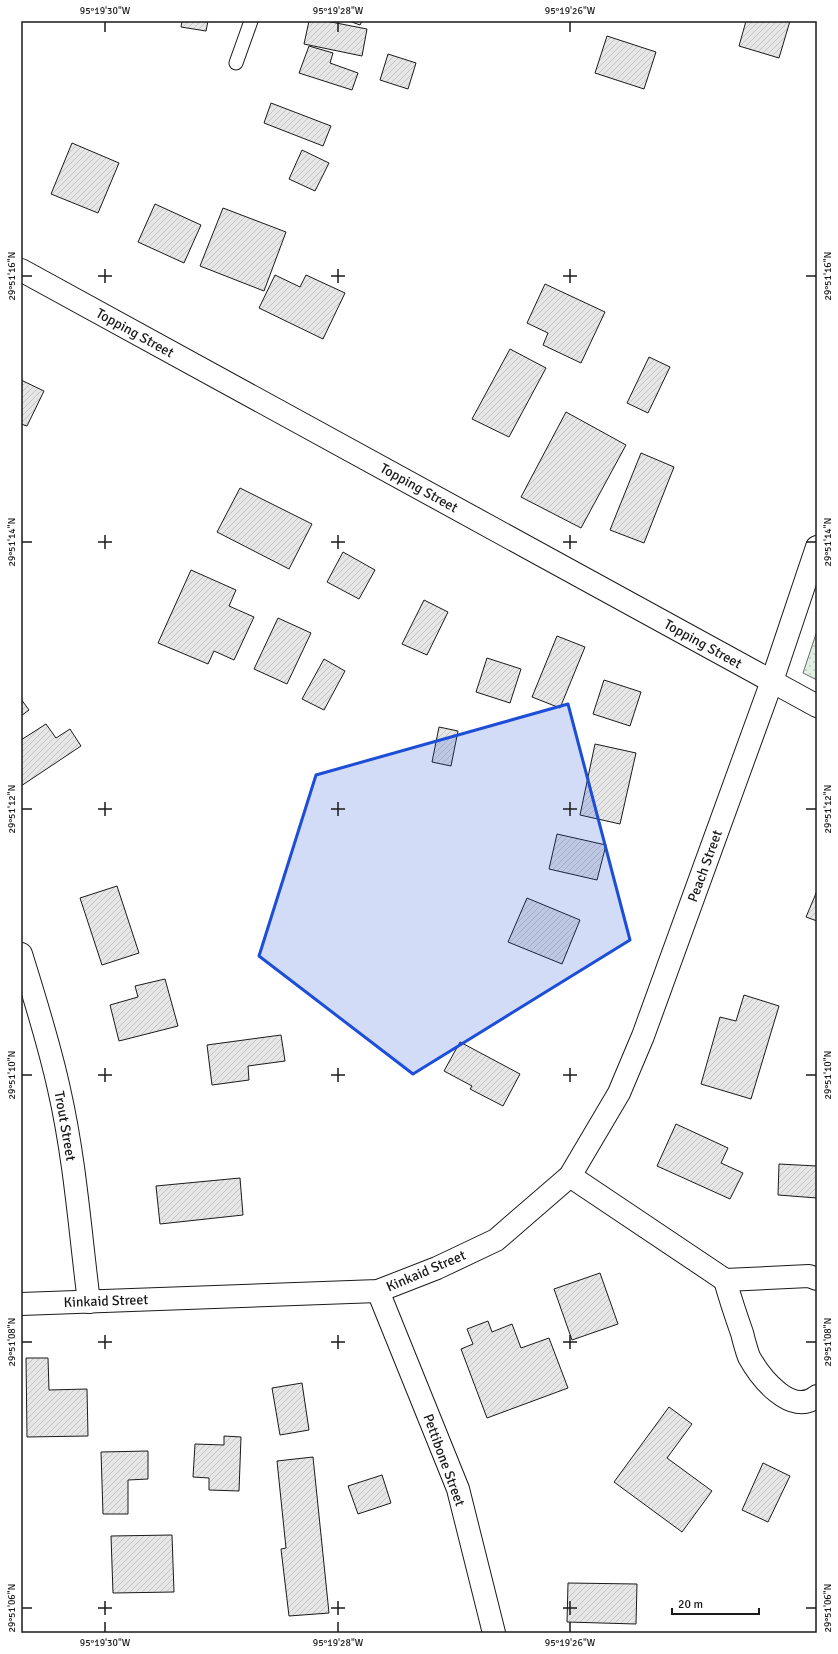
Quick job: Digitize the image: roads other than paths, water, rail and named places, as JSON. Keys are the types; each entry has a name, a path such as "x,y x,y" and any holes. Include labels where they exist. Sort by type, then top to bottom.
{"street":[{"name":"Topping Street","path":"21,270 817,706"},
{"name":"Peach Street","path":"570,1176 619,1093 643,1036 772,681 817,547"},
{"name":"Trout Street","path":"21,954 41,1017 59,1090 74,1171 89,1302"},
{"path":"570,1176 724,1280 809,1276 817,1279"},
{"name":"Kinkaid Street","path":"21,1304 378,1291 436,1268 496,1240 570,1176"},
{"path":"724,1280 749,1356 761,1375 788,1400 801,1403 817,1396"},
{"name":"Pettibone Street","path":"378,1291 458,1489 494,1633"}],"lane":[{"path":"236,63 251,21"}]}
